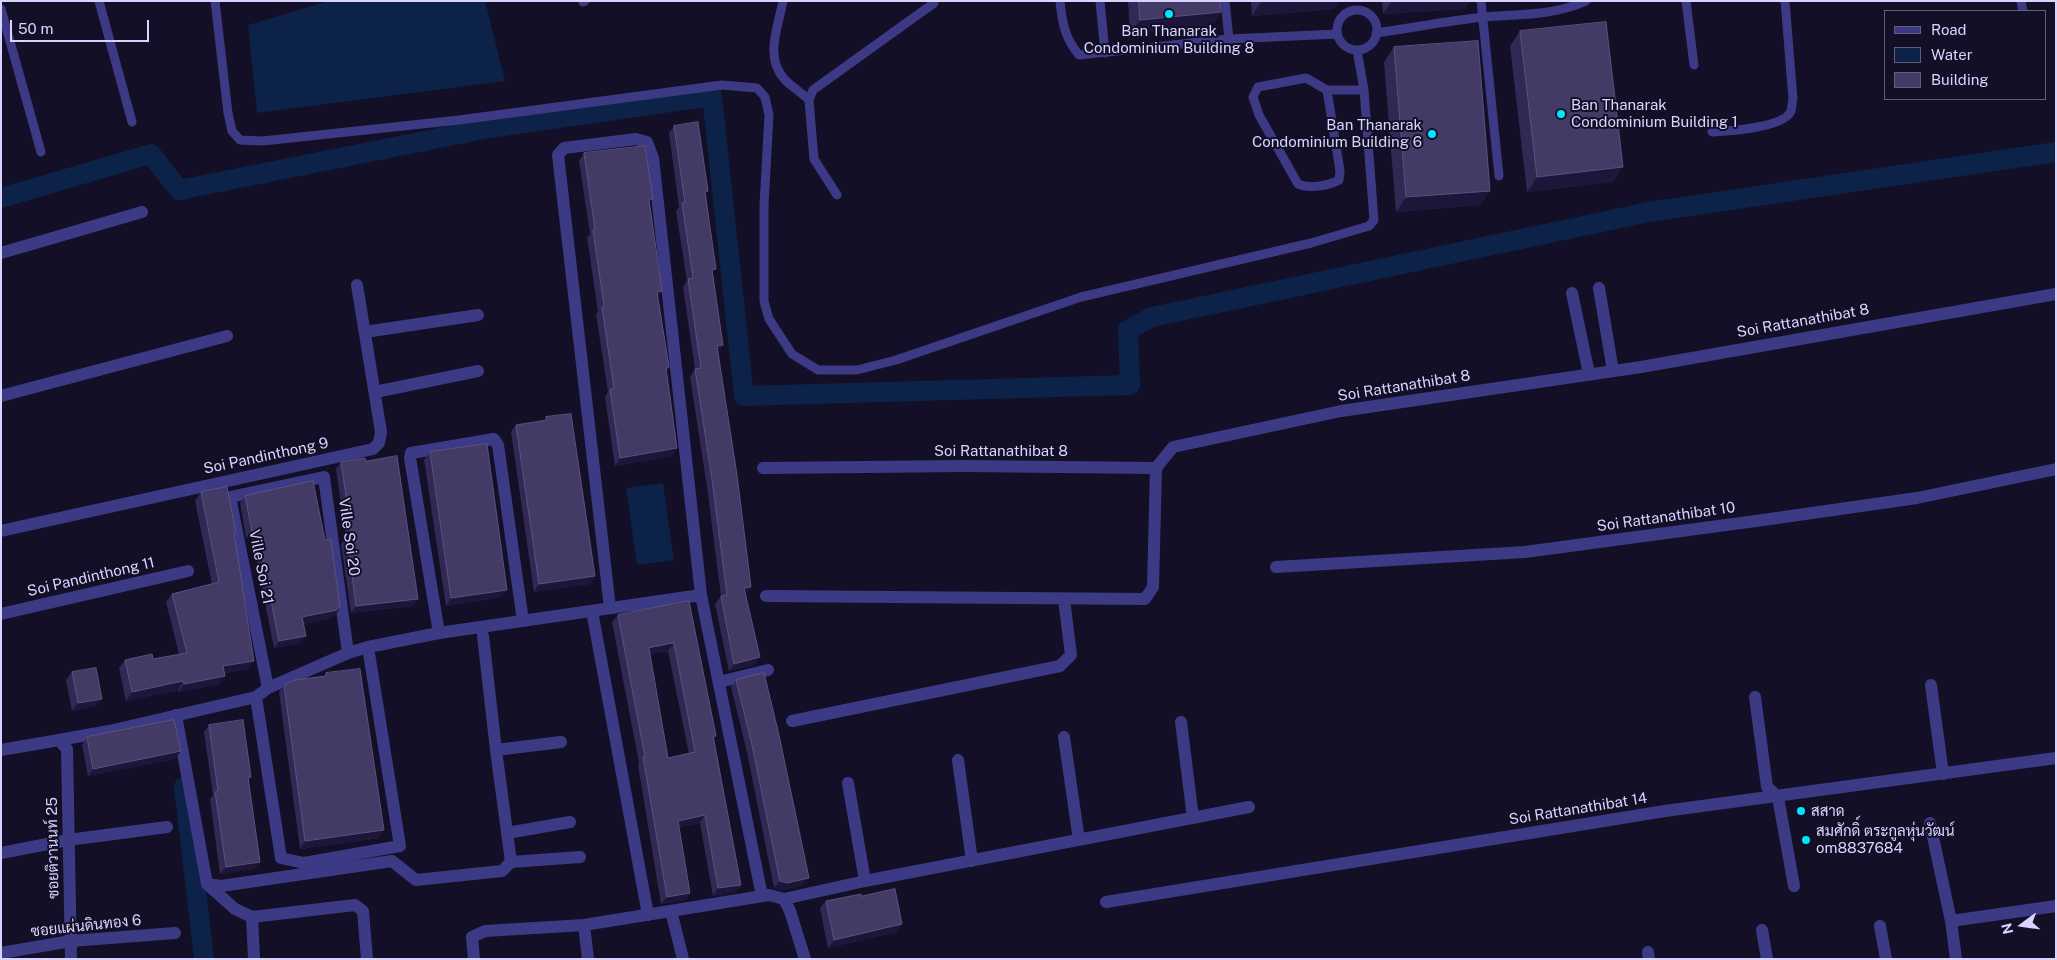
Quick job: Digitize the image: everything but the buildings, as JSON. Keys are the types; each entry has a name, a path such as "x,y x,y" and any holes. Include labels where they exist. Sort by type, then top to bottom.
{"street":[{"path":"610,608 558,155 564,148 636,139 648,142 653,158 701,595 762,896"},
{"path":"1,253 142,212"},
{"name":"Soi Pandinthong 9","path":"1,531 373,449 379,443 381,432 358,285"},
{"path":"1599,288 1613,371"},
{"path":"1572,293 1588,374"},
{"name":"Soi Rattanathibat 8","path":"762,468 965,466 1156,468 1173,447 1341,411 1613,371 2056,294"},
{"path":"365,332 478,315"},
{"path":"1,396 227,336"},
{"path":"375,392 478,371"},
{"path":"439,633 410,458 411,453 494,438 498,445 523,621"},
{"path":"766,596 1145,599 1153,586 1156,468"},
{"name":"Soi Rattanathibat 10","path":"1276,567 1525,552 1917,498 2056,469"},
{"name":"Ville Soi 20","path":"275,488 324,477 348,653"},
{"name":"Ville Soi 21","path":"268,688 230,497 275,488"},
{"name":"Soi Pandinthong 11","path":"1,614 188,571"},
{"path":"1,750 109,730 256,697 268,688 348,653 368,647 439,633 701,595"},
{"path":"792,721 1060,666 1071,655 1064,599"},
{"path":"592,611 648,915"},
{"path":"483,636 511,862"},
{"path":"256,697 281,858 304,863 400,846 368,647"},
{"path":"719,682 768,670"},
{"path":"1930,685 1943,774"},
{"path":"1755,697 1767,787 1778,797 1794,886"},
{"path":"176,715 207,884 235,909 252,917 355,905 364,911 367,959"},
{"path":"1180,722 1193,818"},
{"path":"1064,737 1079,840"},
{"name":"ซอยติวานนท์ 25","path":"59,740 67,749 71,959"},
{"path":"496,750 561,742"},
{"name":"Soi Rattanathibat 14","path":"1106,902 1665,811 2056,758"},
{"path":"958,760 972,861"},
{"path":"848,783 865,881"},
{"path":"474,959 472,937 485,931 584,925 769,895 784,899 865,881 1249,807"},
{"path":"507,833 570,822"},
{"path":"1930,823 1951,921 1956,959"},
{"path":"1,853 68,840 167,827"},
{"path":"207,884 221,886 392,861 416,880 502,871 511,862 580,857"},
{"path":"784,899 805,959"},
{"path":"1951,921 2056,906"},
{"path":"671,911 683,959"},
{"path":"252,917 254,959"},
{"path":"584,925 588,959"},
{"path":"1880,926 1886,959"},
{"path":"1762,930 1767,959"},
{"name":"ซอยแผ่นดินทอง 6","path":"1,953 70,941 175,933"}],"lane":[{"path":"99,1 132,122"},
{"path":"215,1 228,113 232,131 240,140 263,141 459,120 722,85 757,88 765,97 769,115 764,205 764,301 769,319 792,354 818,370 857,370 896,360 1081,297 1311,243 1369,226 1374,220 1364,90 1357,50"},
{"path":"783,1 772,54 776,66 785,79 809,100"},
{"path":"1060,1 1062,20 1069,42 1079,56 1229,40 1337,34"},
{"path":"1100,1 1105,53"},
{"path":"1225,1 1229,40"},
{"path":"1481,1 1499,176"},
{"path":"1376,33 1482,17 1540,12 1576,6 1586,1"},
{"path":"1686,1 1694,65"},
{"path":"1712,132 1765,126 1785,118 1791,112 1793,99 1785,1"},
{"path":"837,195 814,159 809,100 813,90 934,3"},
{"path":"1355,6 1369,14 1374,20 1376,33 1370,45 1357,50 1345,46 1337,34 1339,21 1355,6"},
{"path":"1,9 41,152"},
{"path":"1327,90 1339,180 1332,184 1302,186 1298,184 1259,116 1252,97 1258,87 1306,78 1327,90 1364,90"}],"water":[{"path":"329,1 485,1 505,81 257,113 248,25"},
{"path":"663,483 674,560 637,565 626,488"}],"waterway":[{"path":"1,198 151,154 179,190 489,128 712,96 744,396 1130,385 1128,330 1152,317 1649,212 2056,152"},
{"path":"184,787 204,959"}],"place":[{"name":"Ban Thanarak Condominium Building 8","path":"1169,14"},
{"name":"Ban Thanarak Condominium Building 1","path":"1561,114"},
{"name":"Ban Thanarak Condominium Building 6","path":"1432,134"},
{"name":"สสาด","path":"1801,811"},
{"name":"สมศักดิ์ ตระกูลหุ่นวัฒน์ om8837684","path":"1806,840"}]}
